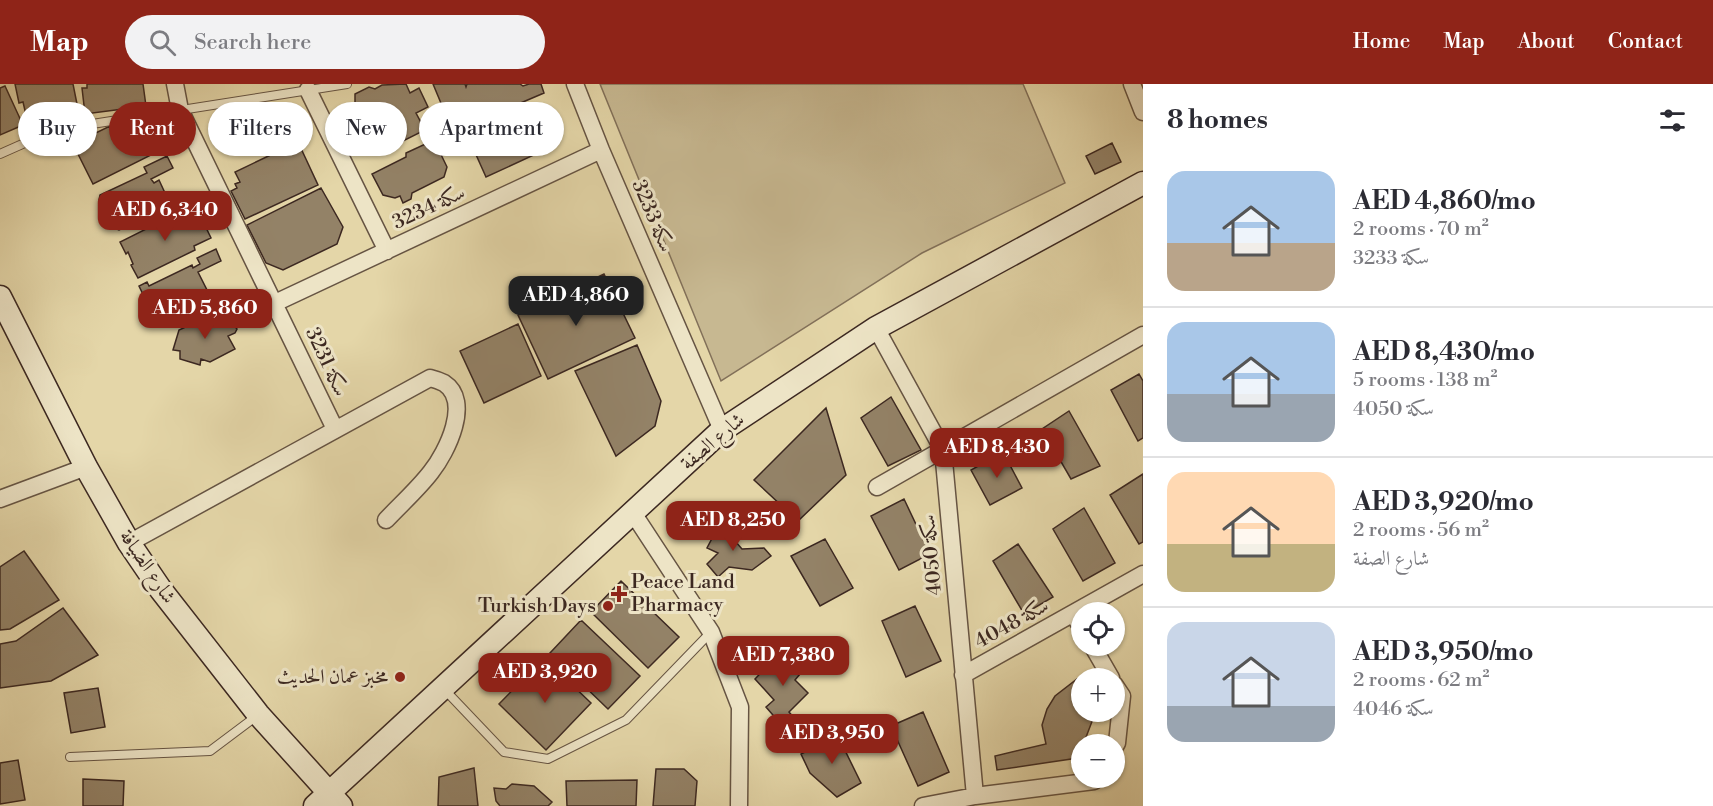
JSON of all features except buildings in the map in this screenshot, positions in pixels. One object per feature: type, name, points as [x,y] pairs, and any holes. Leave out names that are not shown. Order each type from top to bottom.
[{"type":"street","name":"سكة 3231","points":[[175,84],[178,102]]},
{"type":"street","name":"سكة 3233","points":[[575,84],[601,150],[722,430]]},
{"type":"street","points":[[1132,84],[1143,112]]},
{"type":"street","points":[[308,90],[387,251]]},
{"type":"street","name":"سكة 3231","points":[[196,143],[335,429]]},
{"type":"street","name":"سكة 3234","points":[[275,303],[601,150]]},
{"type":"street","name":"شارع الصفة","points":[[328,802],[444,688],[722,430],[876,328],[1143,183]]},
{"type":"street","name":"شارع الضيافة","points":[[0,297],[86,467],[129,543],[161,590],[328,802]]},
{"type":"street","name":"سكة 4050","points":[[876,328],[944,450],[975,796]]},
{"type":"street","points":[[878,487],[1143,335]]},
{"type":"street","name":"سكة 3231","points":[[129,543],[430,378],[445,383],[455,398],[457,415],[448,444],[432,471],[386,520]]},
{"type":"street","points":[[0,499],[86,467]]},
{"type":"street","points":[[633,513],[711,632],[741,706],[739,806]]},
{"type":"street","name":"سكة 4048","points":[[1104,602],[1143,574]]},
{"type":"street","name":"سكة 4048","points":[[963,675],[1071,624]]},
{"type":"street","points":[[923,806],[975,796],[1071,784]]},
{"type":"lane","points":[[196,108],[347,84]]},
{"type":"lane","points":[[0,154],[54,130],[109,121]]},
{"type":"lane","points":[[444,688],[504,753],[548,759],[626,720],[711,632]]},
{"type":"lane","points":[[70,757],[210,751],[258,714]]},
{"type":"shaded area","points":[[600,84],[1023,84],[1065,183],[922,253],[721,381]]},
{"type":"place","name":"Peace Land Pharmacy","points":[[619,594]]},
{"type":"place","name":"Turkish Days","points":[[608,606]]},
{"type":"place","name":"مخبز عمان الحديث","points":[[400,677]]}]
